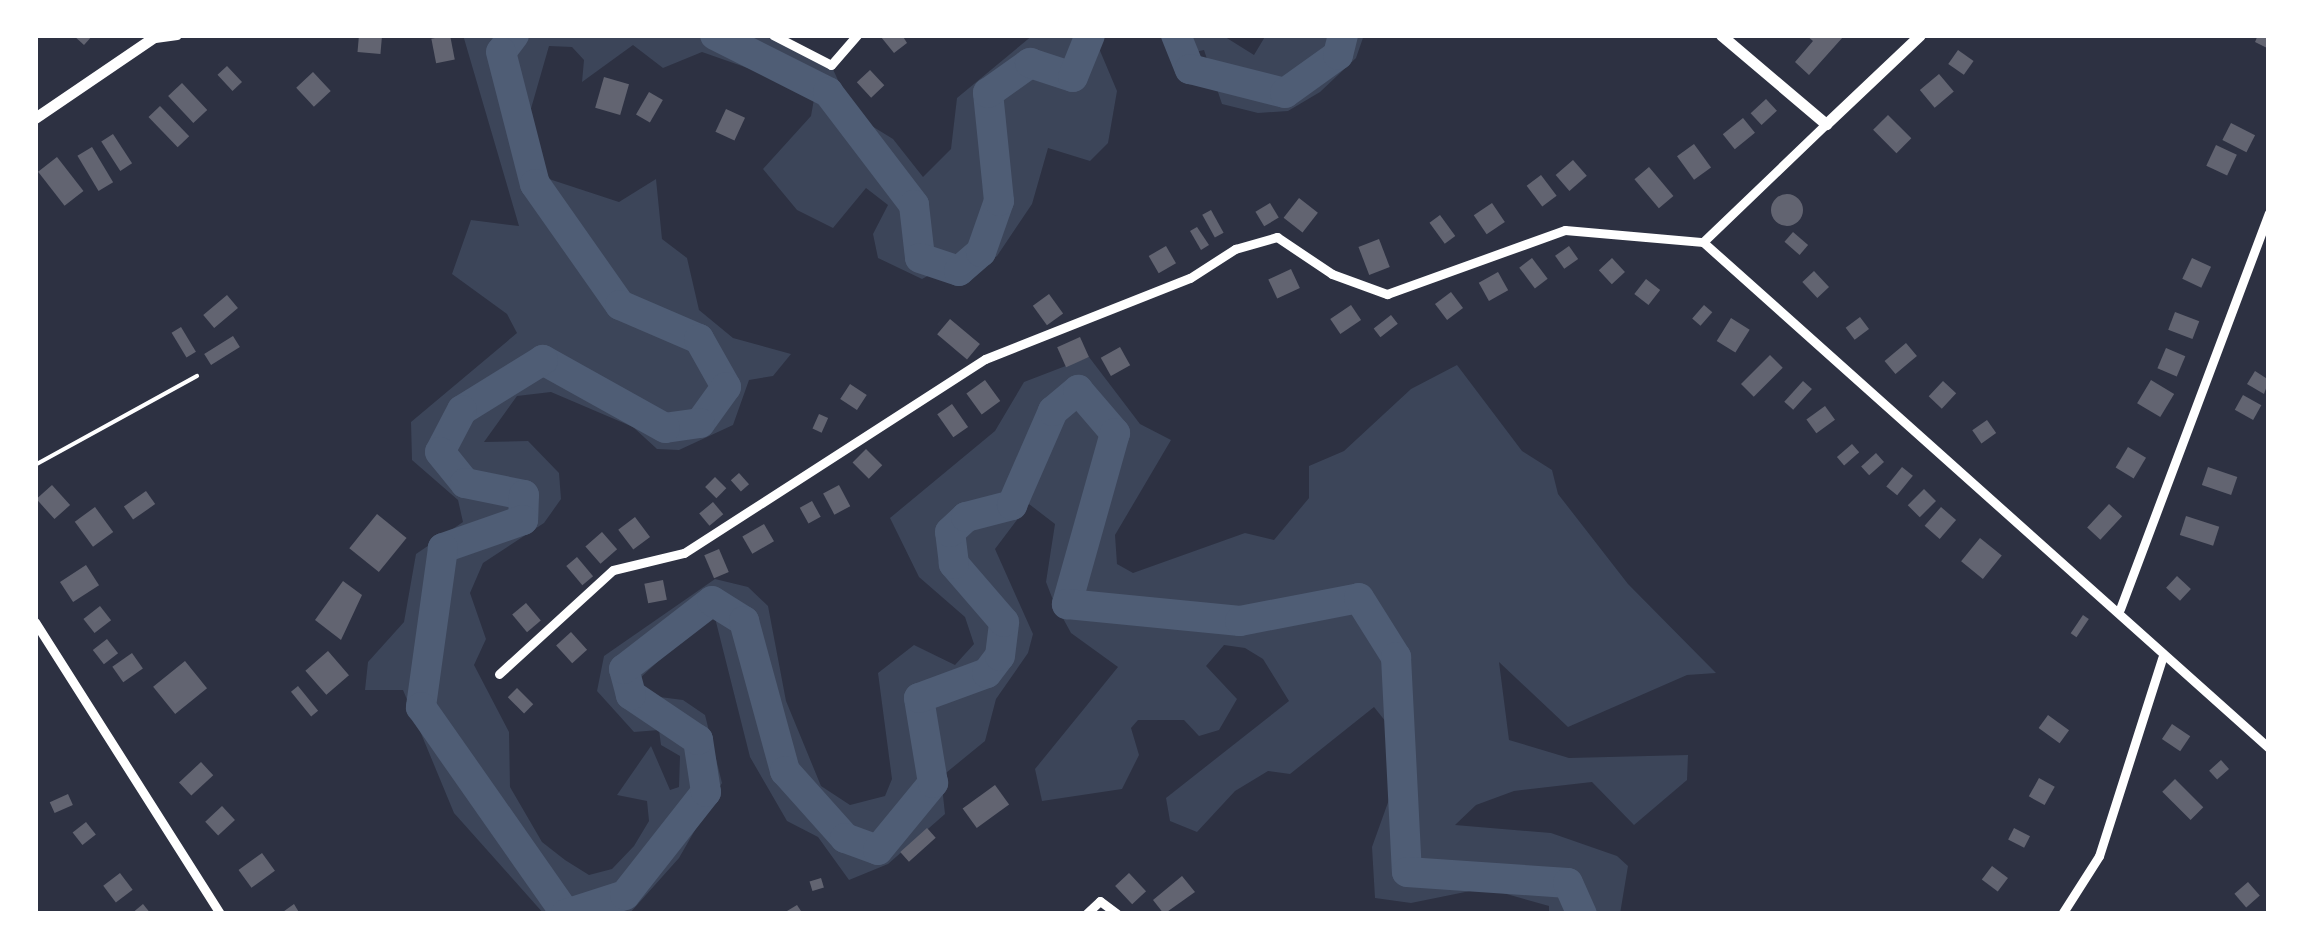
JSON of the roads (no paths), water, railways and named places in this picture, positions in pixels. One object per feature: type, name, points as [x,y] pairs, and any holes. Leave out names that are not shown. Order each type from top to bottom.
[{"type":"street","points":[[35,118],[155,36],[177,35]]},
{"type":"street","points":[[773,35],[831,65],[857,35]]},
{"type":"street","points":[[1720,35],[1826,124]]},
{"type":"street","points":[[1703,242],[1920,35]]},
{"type":"street","points":[[2120,609],[2269,213]]},
{"type":"street","points":[[498,674],[613,570],[684,553],[985,359],[1190,278],[1234,249],[1277,237],[1332,274],[1386,294],[1565,230],[1703,242],[2120,609],[2162,658],[2269,748]]},
{"type":"street","points":[[35,622],[220,914]]},
{"type":"street","points":[[2062,914],[2099,856],[2162,658]]},
{"type":"street","points":[[1086,914],[1100,901],[1117,914]]},
{"type":"lane","points":[[35,466],[197,376]]},
{"type":"waterway","points":[[514,35],[501,52],[535,184],[620,305],[699,339],[726,387],[700,423],[665,428],[543,360],[462,410],[440,452],[465,483],[524,495],[523,520],[443,548],[421,707],[566,914],[625,895],[706,792],[698,740],[631,695],[624,669],[712,601],[744,621],[785,771],[845,838],[878,850],[933,783],[919,698],[987,673],[1000,656],[1004,622],[954,564],[950,532],[966,517],[1012,505],[1053,411],[1078,390],[1115,433],[1067,604],[1240,621],[1359,598],[1396,657],[1407,872],[1568,883],[1582,914]]},
{"type":"waterway","points":[[715,35],[828,92],[914,205],[920,258],[959,271],[981,252],[999,201],[988,93],[1030,63],[1073,77],[1090,35]]},
{"type":"waterway","points":[[1176,35],[1190,69],[1285,93],[1338,55],[1343,35]]}]
